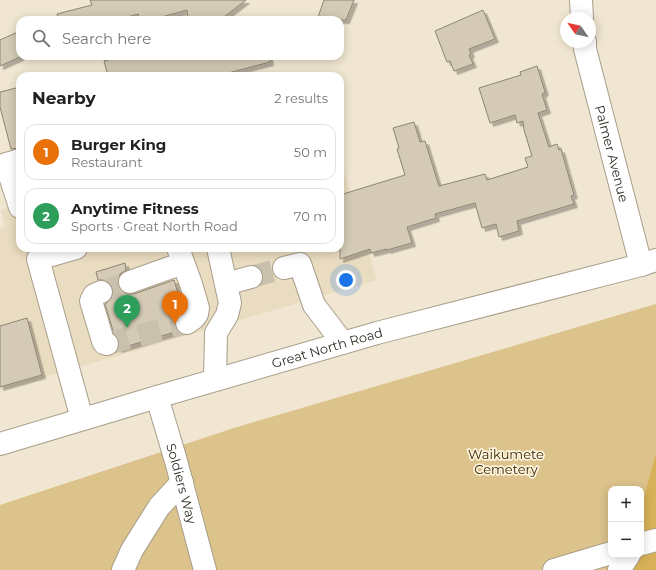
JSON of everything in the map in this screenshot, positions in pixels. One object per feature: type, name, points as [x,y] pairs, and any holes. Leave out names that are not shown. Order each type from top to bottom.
[{"type":"main road","points":[[581,0],[582,12]]},
{"type":"main road","name":"Palmer Avenue","points":[[585,48],[648,262]]},
{"type":"main road","points":[[9,163],[16,191]]},
{"type":"main road","points":[[215,380],[216,333],[227,315],[230,303],[219,252]]},
{"type":"main road","points":[[36,253],[82,419]]},
{"type":"main road","points":[[130,282],[169,268],[181,256],[198,308],[197,314],[187,323]]},
{"type":"main road","name":"Great North Road","points":[[0,444],[385,331],[648,262]]},
{"type":"main road","points":[[284,268],[300,264],[314,305],[343,343]]},
{"type":"main road","points":[[226,284],[251,277]]},
{"type":"main road","points":[[102,292],[94,295],[91,301],[103,341],[107,344]]},
{"type":"main road","name":"Soldiers Way","points":[[157,397],[182,482],[205,570]]},
{"type":"main road","points":[[123,570],[132,550],[158,507],[182,482]]},
{"type":"main road","points":[[644,543],[656,540]]},
{"type":"main road","points":[[554,570],[608,554]]},
{"type":"main road","points":[[619,570],[628,558]]},
{"type":"shaded area","points":[[344,172],[377,280],[0,390],[0,229],[5,227],[1,210],[16,204],[16,252],[344,252]]},
{"type":"shaded area","points":[[656,453],[656,570],[622,570],[626,558],[644,558],[644,497]]},
{"type":"green space","name":"Waikumete Cemetery","points":[[656,304],[656,570],[0,570],[0,505],[234,428]]},
{"type":"building","points":[[90,0],[246,0],[225,16],[188,16],[187,10],[165,16],[139,16],[138,14],[131,16],[57,16],[57,14],[92,5]]},
{"type":"building","points":[[324,0],[354,0],[346,20],[344,20],[344,16],[318,16]]},
{"type":"building","points":[[483,10],[495,39],[469,49],[471,54],[469,55],[473,64],[454,71],[450,61],[447,62],[435,31]]},
{"type":"building","points":[[16,33],[16,59],[0,66],[0,40]]},
{"type":"building","points":[[270,60],[270,62],[232,72],[107,72],[104,61]]},
{"type":"building","points":[[537,66],[545,92],[542,94],[547,110],[538,113],[549,147],[557,144],[559,150],[561,149],[574,195],[571,196],[574,204],[517,221],[519,231],[499,237],[496,224],[482,228],[475,203],[435,214],[436,218],[407,227],[412,243],[371,253],[370,249],[340,259],[340,252],[344,252],[344,194],[405,175],[397,149],[399,148],[393,128],[414,122],[420,142],[425,141],[439,186],[485,174],[487,180],[528,167],[525,158],[532,156],[524,130],[523,121],[517,123],[515,115],[490,123],[479,88],[521,75],[520,72]]},
{"type":"building","points":[[16,88],[16,148],[11,149],[0,107],[0,92]]},
{"type":"building","points":[[125,263],[126,270],[120,274],[118,280],[118,286],[122,291],[127,294],[134,294],[174,280],[183,310],[176,318],[175,325],[178,331],[118,349],[119,341],[117,336],[114,334],[105,304],[111,299],[113,287],[108,282],[98,280],[96,272]]},
{"type":"building","points":[[27,318],[42,375],[0,387],[0,326]]},
{"type":"tunnel","points":[[251,277],[284,268]]},
{"type":"tunnel","points":[[101,292],[130,282]]},
{"type":"tunnel","points":[[107,344],[187,323]]},
{"type":"place","name":"Burger King","points":[[175,324]]},
{"type":"place","name":"Anytime Fitness","points":[[127,328]]}]
